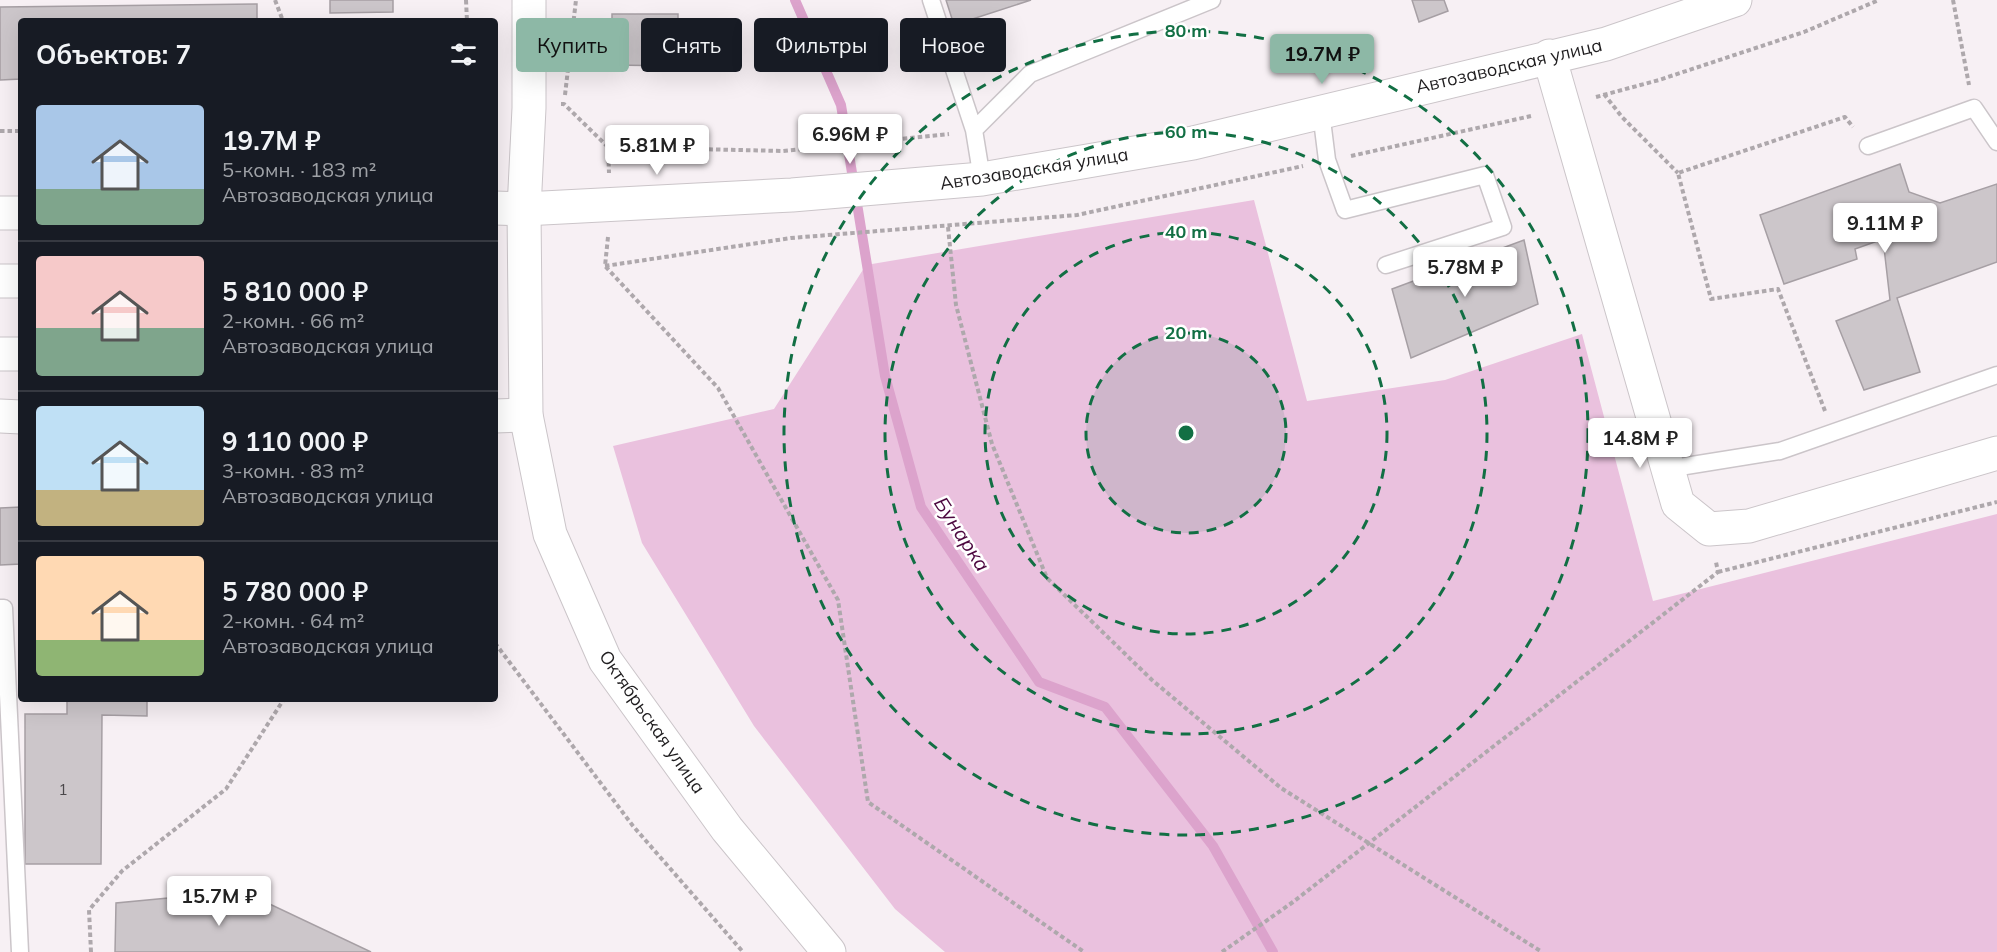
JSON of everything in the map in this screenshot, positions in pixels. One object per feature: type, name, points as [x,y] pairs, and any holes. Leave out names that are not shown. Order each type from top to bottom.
[{"type":"street","name":"Октябрьская улица","points":[[529,0],[529,108],[509,208],[511,415],[550,534],[605,660],[727,829],[829,952]]},
{"type":"street","name":"Автозаводская улица","points":[[509,208],[792,195],[982,179],[1193,143],[1606,44],[1690,7],[1735,0]]},
{"type":"street","points":[[1549,56],[1678,504],[1709,529],[1749,526],[1997,453]]},
{"type":"street","points":[[0,213],[18,213]]},
{"type":"street","points":[[0,281],[18,281]]},
{"type":"street","points":[[0,354],[18,354]]},
{"type":"street","points":[[0,416],[18,417]]},
{"type":"lane","points":[[932,0],[974,130],[982,179]]},
{"type":"lane","points":[[974,130],[1030,74],[1212,0]]},
{"type":"lane","points":[[1868,146],[1974,108],[1997,142]]},
{"type":"lane","points":[[1322,112],[1327,160],[1345,210],[1485,175],[1503,227],[1386,265]]},
{"type":"lane","points":[[1667,469],[1780,451],[1997,375]]},
{"type":"lane","points":[[0,608],[4,608],[20,952]]},
{"type":"path","points":[[276,0],[282,18]]},
{"type":"path","points":[[466,0],[467,18]]},
{"type":"path","points":[[564,104],[576,0]]},
{"type":"path","points":[[1084,952],[868,802],[838,600],[718,388],[605,266],[791,238],[1077,216],[1327,160],[1471,131],[1563,108],[1604,94],[1659,80],[1804,32],[1879,0]]},
{"type":"path","points":[[1953,0],[1974,108]]},
{"type":"path","points":[[1604,94],[1622,117],[1678,173],[1711,299],[1778,289],[1833,431]]},
{"type":"path","points":[[529,108],[564,104]]},
{"type":"path","points":[[564,104],[608,147],[783,151],[902,140],[974,130]]},
{"type":"path","points":[[1678,173],[1845,117],[1868,146]]},
{"type":"path","points":[[0,131],[18,131]]},
{"type":"path","points":[[948,227],[956,305],[992,444],[1047,578],[1152,680],[1281,788],[1542,952]]},
{"type":"path","points":[[1222,952],[1293,902],[1718,572],[1997,502]]},
{"type":"path","points":[[1709,529],[1718,572]]},
{"type":"path","points":[[498,647],[633,826],[743,952]]},
{"type":"path","points":[[91,952],[89,910],[122,871],[226,789],[282,702]]},
{"type":"shaded area","points":[[1254,200],[1307,401],[1445,380],[1582,334],[1653,601],[1997,514],[1997,952],[945,952],[895,909],[754,726],[642,543],[613,446],[774,409],[866,265]]},
{"type":"building","points":[[330,0],[393,0],[393,12],[330,13]]},
{"type":"building","points":[[946,0],[1031,0],[976,18],[952,18]]},
{"type":"building","points":[[1412,0],[1444,0],[1448,11],[1419,22]]},
{"type":"building","points":[[257,4],[257,18],[18,18],[18,79],[0,80],[0,7]]},
{"type":"building","points":[[612,14],[678,14],[678,18],[641,18],[641,65],[629,65],[629,18],[612,18]]},
{"type":"building","points":[[1900,164],[1909,192],[1940,203],[1997,184],[1997,262],[1897,298],[1920,372],[1864,390],[1836,321],[1890,300],[1883,239],[1855,249],[1857,259],[1784,284],[1760,215]]},
{"type":"building","points":[[1524,240],[1538,304],[1411,358],[1392,289]]},
{"type":"building","points":[[18,507],[18,564],[0,565],[0,508]]},
{"type":"building","points":[[67,702],[147,702],[147,716],[102,715],[101,864],[25,864],[25,714],[67,714]]},
{"type":"building","points":[[242,891],[371,952],[115,952],[116,903]]},
{"type":"waterway","name":"Бунарка","points":[[795,0],[841,105],[885,376],[921,507],[1039,682],[1105,707],[1213,846],[1273,952]]}]
